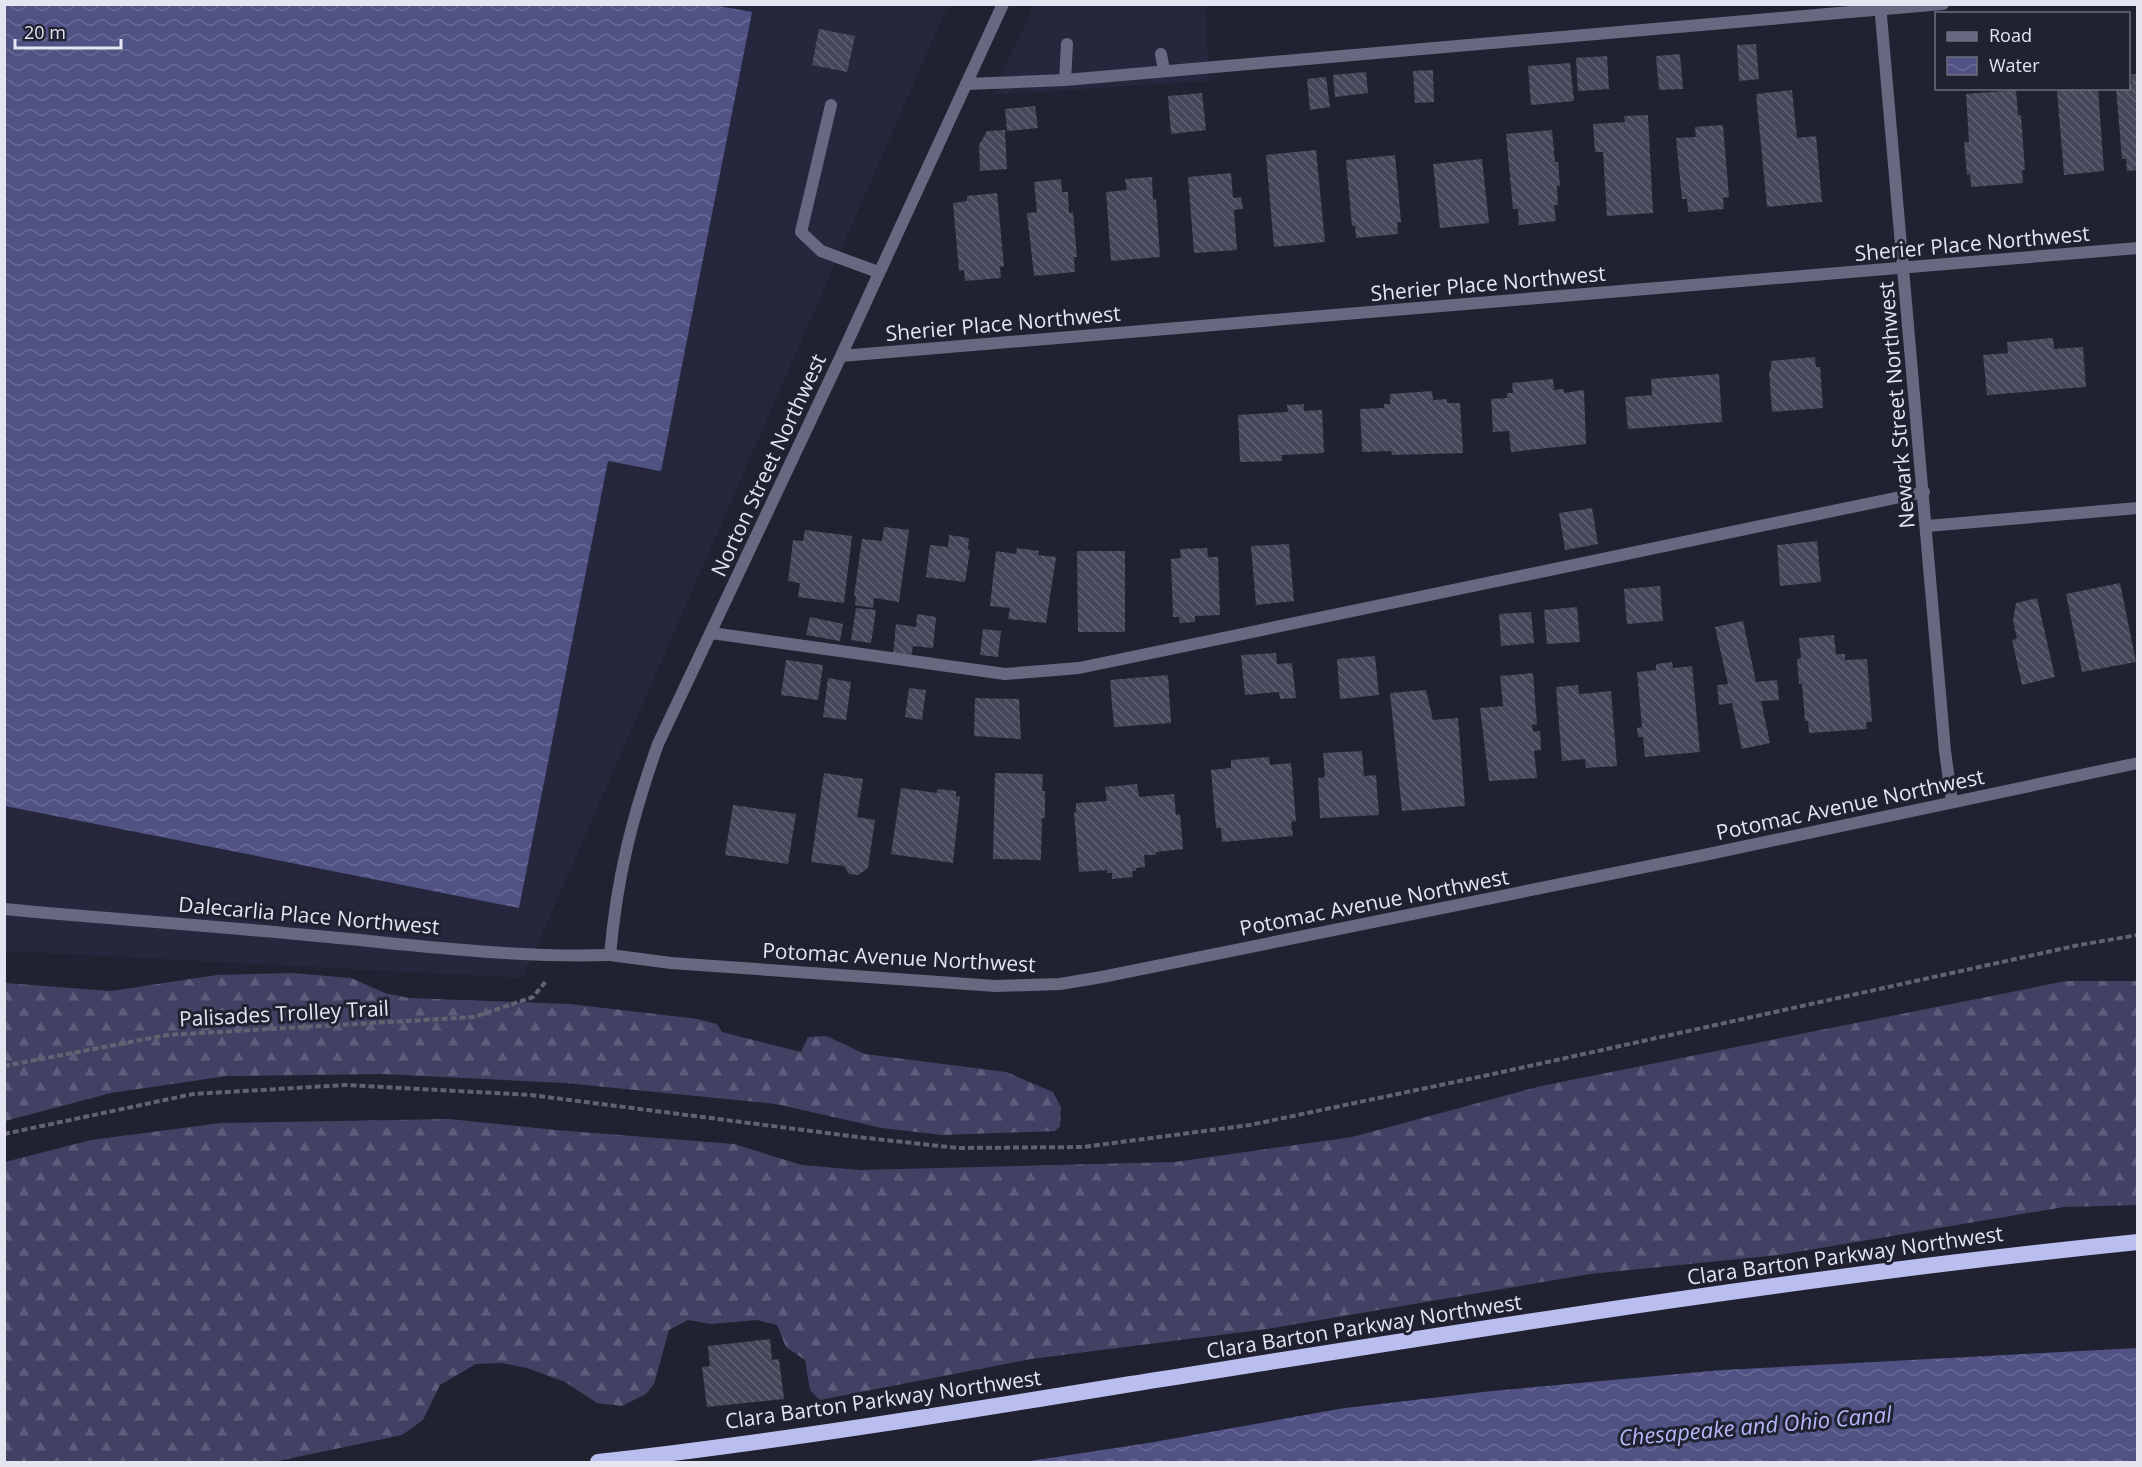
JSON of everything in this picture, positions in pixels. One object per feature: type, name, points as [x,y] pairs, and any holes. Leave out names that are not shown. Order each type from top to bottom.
[{"type":"highway","name":"Clara Barton Parkway Northwest","points":[[598,1462],[850,1429],[1662,1302],[1912,1267],[2138,1242]]},
{"type":"street","name":"Norton Street Northwest","points":[[610,955],[620,875],[642,790],[658,744],[841,356],[1003,4]]},
{"type":"street","points":[[966,84],[1065,80],[1943,4]]},
{"type":"street","name":"Newark Street Northwest","points":[[1880,8],[1945,751],[1952,802]]},
{"type":"street","points":[[1065,80],[1067,44]]},
{"type":"street","points":[[1161,54],[1164,70]]},
{"type":"street","points":[[831,105],[801,232],[821,251],[878,272]]},
{"type":"street","name":"Sherier Place Northwest","points":[[841,356],[2138,248]]},
{"type":"street","points":[[711,633],[1005,674],[1079,668],[1924,492]]},
{"type":"street","points":[[1927,526],[2138,508]]},
{"type":"street","name":"Potomac Avenue Northwest","points":[[610,955],[671,963],[996,986],[1060,984],[1681,860],[2138,763]]},
{"type":"street","name":"Dalecarlia Place Northwest","points":[[4,909],[494,952],[560,956],[610,955]]},
{"type":"path","points":[[4,1134],[193,1094],[346,1085],[531,1095],[958,1148],[1083,1147],[1250,1125],[2079,945],[2138,935]]},
{"type":"path","name":"Palisades Trolley Trail","points":[[4,1066],[167,1035],[474,1017],[533,997],[553,972]]},
{"type":"shaded area","points":[[4,5],[948,5],[523,978],[5,951]]},
{"type":"shaded area","points":[[1034,5],[1205,5],[1209,81],[992,95]]},
{"type":"green space","points":[[292,973],[351,978],[385,993],[409,998],[570,1004],[698,1019],[717,1024],[722,1032],[801,1052],[808,1037],[826,1036],[865,1054],[1006,1072],[1053,1092],[1061,1107],[1060,1126],[1055,1131],[942,1135],[882,1128],[776,1104],[565,1083],[383,1074],[227,1076],[111,1093],[5,1121],[5,983],[111,991],[217,975]]},
{"type":"green space","points":[[2066,981],[2137,981],[2137,1205],[2064,1207],[1779,1255],[1590,1274],[1267,1329],[1031,1359],[820,1400],[810,1390],[805,1360],[786,1347],[777,1325],[757,1320],[711,1324],[688,1320],[669,1330],[654,1384],[646,1394],[622,1406],[597,1403],[565,1382],[527,1368],[501,1363],[476,1364],[440,1385],[423,1420],[402,1435],[278,1461],[5,1462],[5,1162],[91,1140],[221,1123],[449,1119],[734,1144],[802,1165],[860,1170],[1175,1162],[1352,1137],[1541,1086]]},
{"type":"water","points":[[5,5],[713,5],[752,12],[661,471],[608,461],[519,908],[5,806]]},
{"type":"water","name":"Chesapeake and Ohio Canal","points":[[2137,1348],[2137,1462],[1024,1462],[1148,1443],[1345,1408],[1492,1391],[1722,1370]]},
{"type":"building","points":[[819,29],[855,36],[847,72],[812,65]]},
{"type":"building","points":[[1756,44],[1759,79],[1739,81],[1737,45]]},
{"type":"building","points":[[1680,54],[1683,89],[1659,90],[1656,56]]},
{"type":"building","points":[[1607,56],[1609,89],[1578,91],[1576,58]]},
{"type":"building","points":[[1570,63],[1574,101],[1531,105],[1528,66]]},
{"type":"building","points":[[1433,70],[1434,102],[1415,103],[1413,71]]},
{"type":"building","points":[[1366,72],[1368,93],[1335,97],[1333,75]]},
{"type":"building","points":[[2131,74],[2138,74],[2138,170],[2127,171],[2126,159],[2122,159],[2116,90],[2130,90],[2130,84],[2132,84]]},
{"type":"building","points":[[1326,77],[1330,107],[1310,110],[1307,79]]},
{"type":"building","points":[[1792,90],[1797,138],[1816,136],[1822,202],[1767,207],[1756,94]]},
{"type":"building","points":[[2016,90],[2018,115],[2021,115],[2025,170],[2022,170],[2023,183],[1971,187],[1970,174],[1967,175],[1964,142],[1969,142],[1966,94]]},
{"type":"building","points":[[2098,90],[2104,171],[2064,175],[2057,91]]},
{"type":"building","points":[[1202,93],[1206,130],[1171,134],[1168,96]]},
{"type":"building","points":[[1035,106],[1038,128],[1007,131],[1005,109]]},
{"type":"building","points":[[1648,115],[1653,213],[1607,216],[1603,152],[1595,152],[1593,124],[1625,122],[1624,116]]},
{"type":"building","points":[[1723,125],[1729,197],[1723,198],[1724,209],[1688,212],[1687,199],[1682,199],[1676,138],[1696,137],[1695,127]]},
{"type":"building","points":[[1005,130],[1007,169],[980,171],[979,145],[987,131]]},
{"type":"building","points":[[1552,130],[1560,186],[1557,186],[1558,205],[1554,205],[1556,221],[1519,225],[1518,209],[1513,209],[1506,134]]},
{"type":"building","points":[[1316,150],[1325,242],[1274,247],[1266,155]]},
{"type":"building","points":[[1395,155],[1401,222],[1397,222],[1398,234],[1356,238],[1355,226],[1352,226],[1346,160]]},
{"type":"building","points":[[1482,159],[1489,223],[1440,228],[1433,164]]},
{"type":"building","points":[[1231,173],[1233,198],[1241,197],[1243,209],[1234,210],[1237,250],[1194,253],[1188,177]]},
{"type":"building","points":[[1152,177],[1160,257],[1111,261],[1106,192],[1127,190],[1125,179]]},
{"type":"building","points":[[1061,179],[1062,192],[1068,192],[1069,213],[1073,212],[1077,257],[1074,257],[1075,272],[1034,276],[1027,213],[1037,212],[1034,182]]},
{"type":"building","points":[[997,193],[1004,266],[1000,267],[1001,278],[965,281],[964,270],[959,271],[953,203],[967,201],[967,196]]},
{"type":"building","points":[[2053,338],[2054,349],[2083,347],[2086,387],[1987,395],[1983,355],[2008,353],[2007,342]]},
{"type":"building","points":[[1815,357],[1816,367],[1820,367],[1823,408],[1772,412],[1769,371],[1771,361]]},
{"type":"building","points":[[1719,374],[1722,422],[1628,429],[1625,397],[1652,395],[1651,379]]},
{"type":"building","points":[[1553,379],[1554,390],[1564,389],[1564,393],[1584,390],[1586,444],[1511,452],[1509,431],[1493,432],[1491,399],[1507,398],[1507,393],[1513,393],[1512,383]]},
{"type":"building","points":[[1432,391],[1433,400],[1447,399],[1447,403],[1460,403],[1463,453],[1392,455],[1391,451],[1362,452],[1360,409],[1384,408],[1384,404],[1390,404],[1390,394]]},
{"type":"building","points":[[1304,404],[1304,411],[1322,410],[1324,453],[1282,455],[1282,461],[1240,462],[1238,415],[1288,412],[1287,405]]},
{"type":"building","points":[[1592,508],[1598,544],[1565,550],[1559,513]]},
{"type":"building","points":[[884,527],[909,530],[899,602],[874,598],[873,608],[855,605],[856,596],[854,596],[862,539],[882,541]]},
{"type":"building","points":[[805,530],[852,536],[844,603],[798,597],[800,583],[788,581],[793,540],[803,541]]},
{"type":"building","points":[[949,535],[969,538],[968,550],[970,550],[965,582],[926,577],[930,545],[948,547]]},
{"type":"building","points":[[1817,541],[1821,582],[1780,586],[1777,545]]},
{"type":"building","points":[[1289,544],[1294,601],[1256,605],[1251,546]]},
{"type":"building","points":[[1017,548],[1039,551],[1038,555],[1056,557],[1046,623],[1008,619],[1010,608],[990,606],[996,551],[1016,554]]},
{"type":"building","points":[[1207,548],[1208,557],[1218,557],[1220,615],[1195,616],[1195,622],[1180,623],[1179,617],[1173,617],[1171,559],[1181,558],[1180,549]]},
{"type":"building","points":[[1077,551],[1125,551],[1125,632],[1078,632]]},
{"type":"building","points":[[2120,583],[2136,662],[2082,672],[2066,594]]},
{"type":"building","points":[[1660,586],[1663,621],[1627,624],[1624,589]]},
{"type":"building","points":[[2037,598],[2055,677],[2022,685],[2012,640],[2017,639],[2013,620],[2016,603]]},
{"type":"building","points":[[1577,607],[1580,642],[1547,644],[1544,610]]},
{"type":"building","points":[[856,608],[876,610],[871,643],[851,640]]},
{"type":"building","points":[[1531,612],[1534,643],[1501,646],[1499,614]]},
{"type":"building","points":[[917,614],[936,617],[933,648],[913,646],[911,658],[893,656],[896,624],[916,627]]},
{"type":"building","points":[[810,617],[843,624],[840,641],[806,635]]},
{"type":"building","points":[[1743,621],[1756,682],[1777,680],[1779,700],[1761,701],[1770,743],[1742,749],[1732,703],[1719,705],[1717,685],[1728,684],[1715,627]]},
{"type":"building","points":[[983,629],[1001,631],[998,657],[980,655]]},
{"type":"building","points":[[1834,635],[1836,654],[1845,654],[1845,660],[1867,659],[1872,722],[1866,722],[1867,729],[1809,733],[1808,721],[1805,721],[1802,684],[1799,684],[1797,659],[1801,658],[1799,638]]},
{"type":"building","points":[[1276,653],[1277,664],[1292,663],[1296,698],[1280,699],[1279,692],[1245,695],[1241,655]]},
{"type":"building","points":[[1375,656],[1379,695],[1340,699],[1337,659]]},
{"type":"building","points":[[786,660],[823,665],[818,700],[781,695]]},
{"type":"building","points":[[1672,662],[1673,668],[1692,666],[1700,752],[1645,757],[1643,737],[1638,737],[1637,728],[1642,727],[1637,672],[1656,670],[1656,664]]},
{"type":"building","points":[[1533,673],[1537,725],[1532,724],[1533,732],[1540,731],[1541,750],[1534,751],[1537,778],[1489,781],[1480,708],[1503,706],[1500,676]]},
{"type":"building","points":[[1168,675],[1171,723],[1114,727],[1110,680]]},
{"type":"building","points":[[828,678],[851,682],[846,720],[823,717]]},
{"type":"building","points":[[1578,685],[1579,694],[1611,691],[1617,766],[1586,768],[1585,759],[1562,761],[1556,687]]},
{"type":"building","points":[[909,688],[926,690],[922,720],[905,717]]},
{"type":"building","points":[[1426,690],[1433,720],[1458,718],[1465,806],[1402,811],[1390,693]]},
{"type":"building","points":[[975,698],[1019,699],[1021,739],[974,736]]},
{"type":"building","points":[[1362,751],[1364,776],[1376,775],[1379,815],[1320,818],[1318,778],[1325,777],[1323,753]]},
{"type":"building","points":[[1269,757],[1270,765],[1291,763],[1296,821],[1291,822],[1293,836],[1222,842],[1221,828],[1216,828],[1211,770],[1231,768],[1231,760]]},
{"type":"building","points":[[824,773],[863,779],[857,817],[875,820],[868,868],[858,875],[849,874],[844,866],[811,862]]},
{"type":"building","points":[[995,773],[1043,774],[1045,818],[1042,818],[1041,860],[993,859]]},
{"type":"building","points":[[1137,784],[1139,797],[1174,794],[1176,815],[1180,814],[1183,849],[1156,852],[1156,855],[1144,855],[1145,867],[1132,871],[1133,877],[1112,879],[1112,873],[1107,873],[1107,870],[1079,872],[1074,813],[1076,803],[1107,801],[1105,787]]},
{"type":"building","points":[[901,788],[937,793],[937,789],[956,791],[956,796],[960,797],[953,863],[891,854]]},
{"type":"building","points":[[733,805],[796,814],[788,864],[725,855]]},
{"type":"building","points":[[770,1339],[772,1360],[779,1359],[784,1399],[707,1407],[702,1367],[710,1366],[708,1346]]}]
